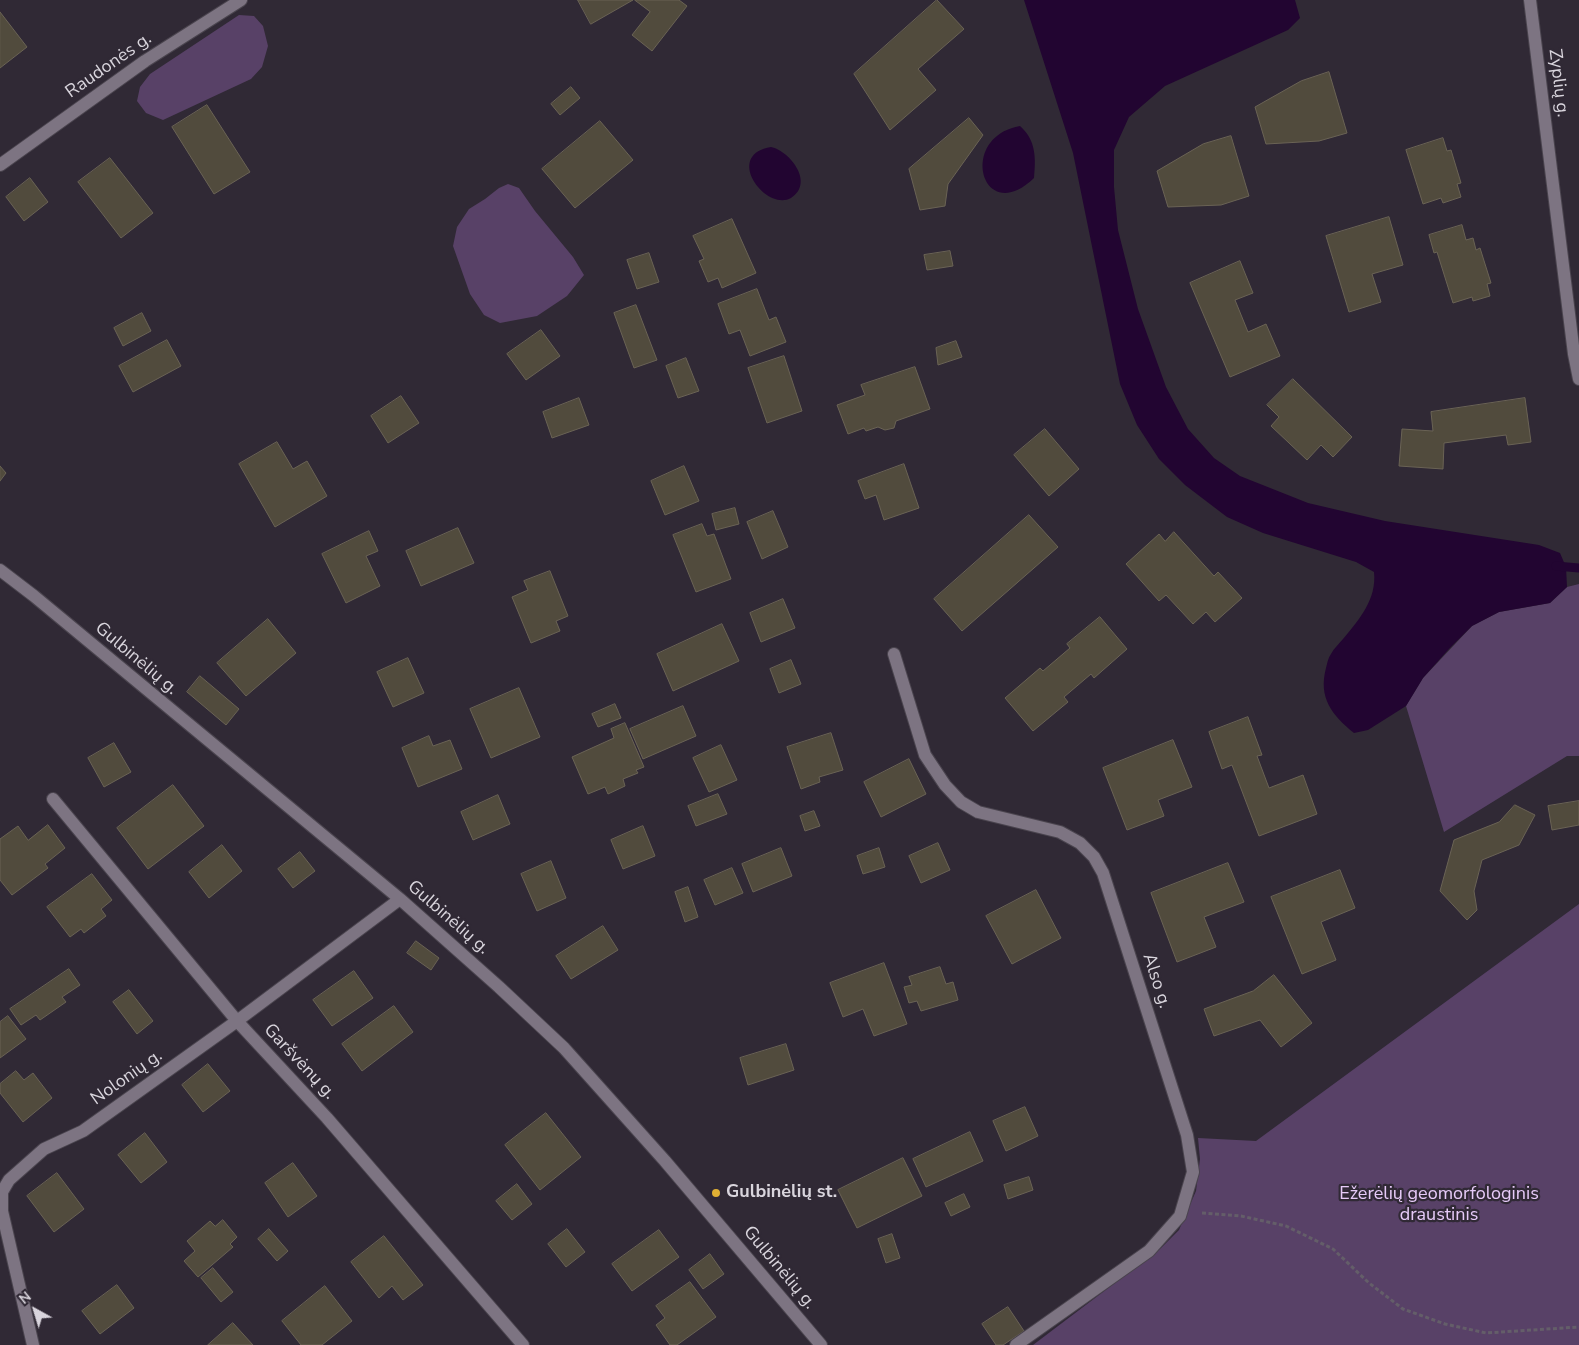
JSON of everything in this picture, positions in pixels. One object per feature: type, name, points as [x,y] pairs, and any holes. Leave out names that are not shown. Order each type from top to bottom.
[{"type":"street","name":"Raudonės g.","points":[[0,165],[145,61],[241,0]]},
{"type":"street","name":"Zyplių g.","points":[[1530,0],[1573,346],[1579,379]]},
{"type":"street","name":"Gulbinėlių g.","points":[[2,574],[400,899],[564,1048],[665,1161],[821,1345]]},
{"type":"street","name":"Also g.","points":[[894,654],[925,755],[945,785],[955,796],[978,812],[1060,832],[1080,843],[1094,857],[1103,873],[1188,1134],[1193,1172],[1180,1216],[1149,1251],[1016,1345]]},
{"type":"street","name":"Garšvėnų g.","points":[[52,799],[237,1021],[334,1126],[523,1345]]},
{"type":"street","name":"Nolonių g.","points":[[33,1345],[2,1211],[2,1192],[9,1180],[44,1149],[83,1131],[237,1021],[400,899]]},
{"type":"path","points":[[1180,1216],[1205,1212],[1241,1216],[1286,1226],[1333,1249],[1369,1283],[1403,1309],[1445,1324],[1486,1333],[1579,1326]]},
{"type":"green space","points":[[239,15],[254,16],[263,26],[268,46],[262,67],[251,79],[163,120],[146,113],[137,101],[140,87],[150,74]]},
{"type":"green space","points":[[508,184],[519,188],[535,211],[573,257],[584,275],[567,296],[537,316],[500,323],[484,315],[470,294],[453,246],[457,227],[469,209]]},
{"type":"green space","points":[[1579,584],[1579,756],[1567,756],[1444,832],[1406,706],[1423,678],[1472,626],[1499,612],[1550,603],[1567,587]]},
{"type":"green space","name":"Ežerėlių geomorfologinis draustinis","points":[[1579,904],[1579,1345],[1033,1345],[1161,1248],[1179,1230],[1196,1191],[1200,1159],[1198,1138],[1256,1141]]},
{"type":"shaded area","points":[[1024,0],[1295,0],[1300,18],[1288,30],[1165,86],[1129,117],[1114,150],[1114,187],[1118,230],[1138,309],[1166,387],[1188,429],[1214,458],[1240,476],[1308,503],[1385,521],[1539,545],[1560,553],[1566,567],[1567,587],[1550,603],[1499,612],[1472,626],[1423,678],[1406,706],[1368,730],[1354,733],[1339,719],[1333,712],[1326,697],[1324,679],[1330,656],[1361,617],[1370,600],[1373,591],[1374,572],[1356,562],[1263,533],[1227,517],[1185,485],[1159,459],[1137,425],[1120,384],[1073,153]]},
{"type":"shaded area","points":[[1020,126],[1029,137],[1034,150],[1034,178],[1016,191],[1001,193],[990,186],[984,175],[983,160],[988,146],[1000,133]]},
{"type":"shaded area","points":[[771,147],[786,155],[797,168],[801,184],[798,192],[791,198],[781,200],[771,197],[761,190],[754,181],[750,170],[750,160],[757,152]]},
{"type":"building","points":[[578,0],[633,0],[591,24]]},
{"type":"building","points":[[635,0],[679,0],[687,6],[652,51],[632,35],[650,12]]},
{"type":"building","points":[[937,0],[964,29],[918,69],[936,90],[890,130],[854,74]]},
{"type":"building","points":[[0,12],[27,47],[0,68]]},
{"type":"building","points":[[1329,72],[1347,133],[1319,141],[1266,144],[1255,107],[1301,81]]},
{"type":"building","points":[[571,87],[580,98],[560,115],[551,104]]},
{"type":"building","points":[[207,105],[250,172],[214,194],[172,127]]},
{"type":"building","points":[[969,118],[983,135],[948,184],[945,206],[920,210],[909,169]]},
{"type":"building","points":[[600,121],[633,160],[575,208],[542,169]]},
{"type":"building","points":[[1231,136],[1249,196],[1221,205],[1168,207],[1157,171],[1203,144]]},
{"type":"building","points":[[1443,138],[1447,151],[1451,150],[1461,183],[1457,184],[1461,197],[1443,203],[1441,198],[1423,204],[1406,150]]},
{"type":"building","points":[[110,158],[153,213],[121,238],[78,182]]},
{"type":"building","points":[[30,178],[48,202],[24,221],[6,197]]},
{"type":"building","points":[[1389,217],[1403,265],[1372,274],[1381,302],[1349,312],[1326,236]]},
{"type":"building","points":[[732,219],[756,273],[722,288],[718,278],[708,282],[699,261],[704,259],[693,236]]},
{"type":"building","points":[[1462,225],[1466,240],[1473,238],[1476,250],[1480,248],[1491,283],[1487,284],[1490,296],[1473,301],[1472,297],[1453,303],[1437,252],[1434,253],[1429,235]]},
{"type":"building","points":[[950,251],[953,266],[927,270],[924,255]]},
{"type":"building","points":[[649,253],[659,282],[637,289],[627,260]]},
{"type":"building","points":[[1240,261],[1253,293],[1235,300],[1248,332],[1266,324],[1280,356],[1230,377],[1190,283]]},
{"type":"building","points":[[757,289],[769,320],[776,317],[786,342],[750,356],[740,330],[729,334],[718,304]]},
{"type":"building","points":[[636,305],[657,360],[634,368],[614,313]]},
{"type":"building","points":[[142,313],[151,331],[123,346],[114,328]]},
{"type":"building","points":[[541,330],[560,356],[526,380],[507,354]]},
{"type":"building","points":[[167,340],[181,366],[133,392],[119,366]]},
{"type":"building","points":[[956,341],[962,357],[938,365],[936,348]]},
{"type":"building","points":[[784,356],[802,411],[767,423],[748,368]]},
{"type":"building","points":[[686,358],[699,391],[678,398],[666,366]]},
{"type":"building","points":[[915,367],[930,409],[896,421],[894,428],[885,430],[878,427],[866,431],[864,428],[848,434],[837,405],[865,395],[861,385]]},
{"type":"building","points":[[1293,379],[1352,437],[1333,457],[1321,445],[1307,460],[1271,426],[1279,417],[1267,405]]},
{"type":"building","points":[[401,396],[419,423],[388,443],[371,416]]},
{"type":"building","points":[[579,398],[589,425],[552,438],[543,412]]},
{"type":"building","points":[[1525,398],[1531,442],[1508,445],[1506,435],[1444,443],[1443,469],[1399,466],[1402,429],[1433,431],[1431,412]]},
{"type":"building","points":[[1045,429],[1079,469],[1049,496],[1014,455]]},
{"type":"building","points":[[277,442],[293,469],[307,461],[327,496],[275,527],[239,464]]},
{"type":"building","points":[[904,464],[919,508],[884,520],[876,495],[865,499],[858,481]]},
{"type":"building","points":[[0,466],[6,473],[0,481]]},
{"type":"building","points":[[684,466],[699,501],[665,515],[651,481]]},
{"type":"building","points":[[735,508],[739,524],[716,530],[712,514]]},
{"type":"building","points":[[773,511],[788,547],[762,559],[747,522]]},
{"type":"building","points":[[1029,515],[1058,547],[962,631],[934,599]]},
{"type":"building","points":[[702,524],[707,536],[714,534],[731,579],[696,592],[673,535]]},
{"type":"building","points":[[458,528],[474,563],[421,586],[406,551]]},
{"type":"building","points":[[369,531],[378,551],[366,556],[380,586],[346,603],[322,554]]},
{"type":"building","points":[[1174,532],[1214,576],[1218,572],[1242,598],[1215,622],[1206,612],[1193,624],[1166,595],[1159,601],[1126,564],[1159,534],[1165,541]]},
{"type":"building","points":[[550,571],[568,616],[556,621],[560,631],[531,643],[512,597],[528,590],[524,581]]},
{"type":"building","points":[[783,599],[795,628],[761,642],[750,613]]},
{"type":"building","points":[[1100,617],[1127,649],[1094,678],[1091,674],[1064,697],[1068,702],[1033,731],[1005,698],[1040,668],[1043,671],[1070,648],[1067,644]]},
{"type":"building","points":[[268,619],[296,653],[246,696],[217,663]]},
{"type":"building","points":[[722,624],[739,661],[673,691],[657,654]]},
{"type":"building","points":[[408,658],[424,693],[393,707],[377,672]]},
{"type":"building","points":[[791,660],[801,684],[779,693],[770,669]]},
{"type":"building","points":[[200,676],[239,709],[226,725],[187,692]]},
{"type":"building","points":[[519,688],[540,737],[491,758],[470,709]]},
{"type":"building","points":[[615,704],[621,718],[598,727],[592,714]]},
{"type":"building","points":[[683,706],[696,736],[643,759],[630,729]]},
{"type":"building","points":[[1248,717],[1262,755],[1257,756],[1269,788],[1303,775],[1317,814],[1259,836],[1232,765],[1222,769],[1209,732]]},
{"type":"building","points":[[625,723],[644,767],[636,770],[638,773],[623,779],[625,786],[608,794],[605,787],[588,794],[572,757],[614,738],[611,729]]},
{"type":"building","points":[[831,733],[843,770],[819,777],[820,782],[801,789],[787,747]]},
{"type":"building","points":[[429,736],[433,746],[450,740],[462,769],[418,787],[402,748]]},
{"type":"building","points":[[1173,740],[1192,787],[1158,800],[1164,816],[1127,830],[1103,768]]},
{"type":"building","points":[[114,743],[131,772],[104,787],[88,758]]},
{"type":"building","points":[[721,745],[737,780],[709,792],[693,758]]},
{"type":"building","points":[[909,759],[926,794],[881,817],[864,782]]},
{"type":"building","points":[[173,785],[204,826],[148,869],[117,828]]},
{"type":"building","points":[[718,794],[727,814],[696,826],[688,806]]},
{"type":"building","points":[[498,795],[510,824],[473,840],[461,812]]},
{"type":"building","points":[[1579,801],[1579,825],[1552,830],[1548,806]]},
{"type":"building","points":[[1515,805],[1535,815],[1519,845],[1482,860],[1474,891],[1477,910],[1467,920],[1440,891],[1454,840],[1499,822]]},
{"type":"building","points":[[814,811],[820,826],[805,831],[800,816]]},
{"type":"building","points":[[48,825],[65,848],[45,864],[48,868],[12,895],[0,880],[0,839],[18,826],[28,840]]},
{"type":"building","points":[[643,826],[655,856],[623,869],[611,840]]},
{"type":"building","points":[[938,843],[950,870],[921,883],[909,856]]},
{"type":"building","points":[[222,845],[242,871],[209,898],[189,872]]},
{"type":"building","points":[[781,848],[792,876],[753,892],[742,864]]},
{"type":"building","points":[[879,848],[885,867],[863,874],[857,856]]},
{"type":"building","points":[[300,852],[315,871],[293,888],[278,869]]},
{"type":"building","points":[[551,861],[566,898],[537,911],[521,874]]},
{"type":"building","points":[[1228,863],[1244,902],[1204,917],[1216,947],[1177,962],[1151,893]]},
{"type":"building","points":[[732,868],[743,893],[715,905],[704,880]]},
{"type":"building","points":[[1340,870],[1355,908],[1321,922],[1336,960],[1302,974],[1271,897]]},
{"type":"building","points":[[92,874],[112,900],[101,909],[106,916],[84,933],[81,929],[70,937],[47,907]]},
{"type":"building","points":[[688,887],[698,917],[685,922],[675,892]]},
{"type":"building","points":[[1036,890],[1061,938],[1012,964],[986,916]]},
{"type":"building","points":[[603,926],[618,950],[571,979],[556,956]]},
{"type":"building","points":[[416,941],[439,958],[431,970],[407,953]]},
{"type":"building","points":[[884,963],[907,1024],[874,1036],[863,1009],[843,1017],[830,983]]},
{"type":"building","points":[[940,967],[946,984],[953,982],[958,1000],[921,1011],[917,1001],[909,1003],[904,987],[912,985],[909,977]]},
{"type":"building","points":[[69,969],[80,985],[62,997],[66,1002],[40,1020],[36,1015],[21,1025],[10,1009]]},
{"type":"building","points":[[354,971],[373,998],[332,1026],[313,1000]]},
{"type":"building","points":[[1274,975],[1312,1023],[1281,1047],[1260,1020],[1214,1036],[1204,1009],[1253,991]]},
{"type":"building","points":[[129,990],[153,1021],[137,1034],[113,1002]]},
{"type":"building","points":[[394,1006],[413,1032],[362,1071],[342,1044]]},
{"type":"building","points":[[8,1016],[26,1039],[0,1058],[0,1022]]},
{"type":"building","points":[[786,1044],[794,1070],[748,1085],[740,1058]]},
{"type":"building","points":[[208,1064],[230,1091],[203,1112],[182,1085]]},
{"type":"building","points":[[16,1071],[24,1080],[33,1073],[52,1098],[23,1122],[0,1093],[0,1084]]},
{"type":"building","points":[[1025,1107],[1038,1136],[1006,1151],[993,1121]]},
{"type":"building","points":[[546,1113],[581,1157],[540,1190],[505,1145]]},
{"type":"building","points":[[970,1132],[983,1161],[926,1187],[913,1159]]},
{"type":"building","points":[[145,1133],[167,1162],[141,1183],[118,1155]]},
{"type":"building","points":[[903,1158],[922,1196],[857,1228],[838,1190]]},
{"type":"building","points":[[293,1163],[317,1196],[288,1217],[265,1183]]},
{"type":"building","points":[[57,1173],[84,1209],[54,1232],[27,1196]]},
{"type":"building","points":[[1029,1177],[1033,1190],[1008,1199],[1004,1185]]},
{"type":"building","points":[[517,1184],[532,1204],[512,1220],[496,1201]]},
{"type":"building","points":[[964,1194],[970,1207],[951,1216],[945,1203]]},
{"type":"building","points":[[223,1220],[237,1237],[230,1244],[233,1247],[198,1277],[184,1261],[195,1251],[187,1241],[210,1221],[215,1226]]},
{"type":"building","points":[[269,1229],[288,1251],[277,1261],[258,1239]]},
{"type":"building","points":[[567,1229],[585,1252],[566,1267],[548,1244]]},
{"type":"building","points":[[659,1230],[679,1257],[632,1291],[612,1264]]},
{"type":"building","points":[[892,1234],[900,1258],[886,1263],[878,1239]]},
{"type":"building","points":[[384,1236],[423,1285],[403,1300],[392,1286],[379,1298],[351,1262]]},
{"type":"building","points":[[710,1254],[724,1274],[703,1289],[689,1270]]},
{"type":"building","points":[[213,1268],[233,1292],[221,1302],[201,1278]]},
{"type":"building","points":[[690,1282],[716,1317],[677,1345],[670,1345],[656,1325],[665,1318],[656,1306]]},
{"type":"building","points":[[117,1285],[134,1308],[100,1334],[82,1311]]},
{"type":"building","points":[[325,1286],[352,1321],[322,1345],[301,1345],[282,1321]]},
{"type":"building","points":[[1008,1307],[1024,1331],[1003,1345],[996,1345],[982,1324]]},
{"type":"building","points":[[233,1323],[253,1345],[208,1345]]},
{"type":"waterway","points":[[1556,566],[1579,568]]},
{"type":"place","name":"Gulbinėlių st.","points":[[716,1193]]}]
